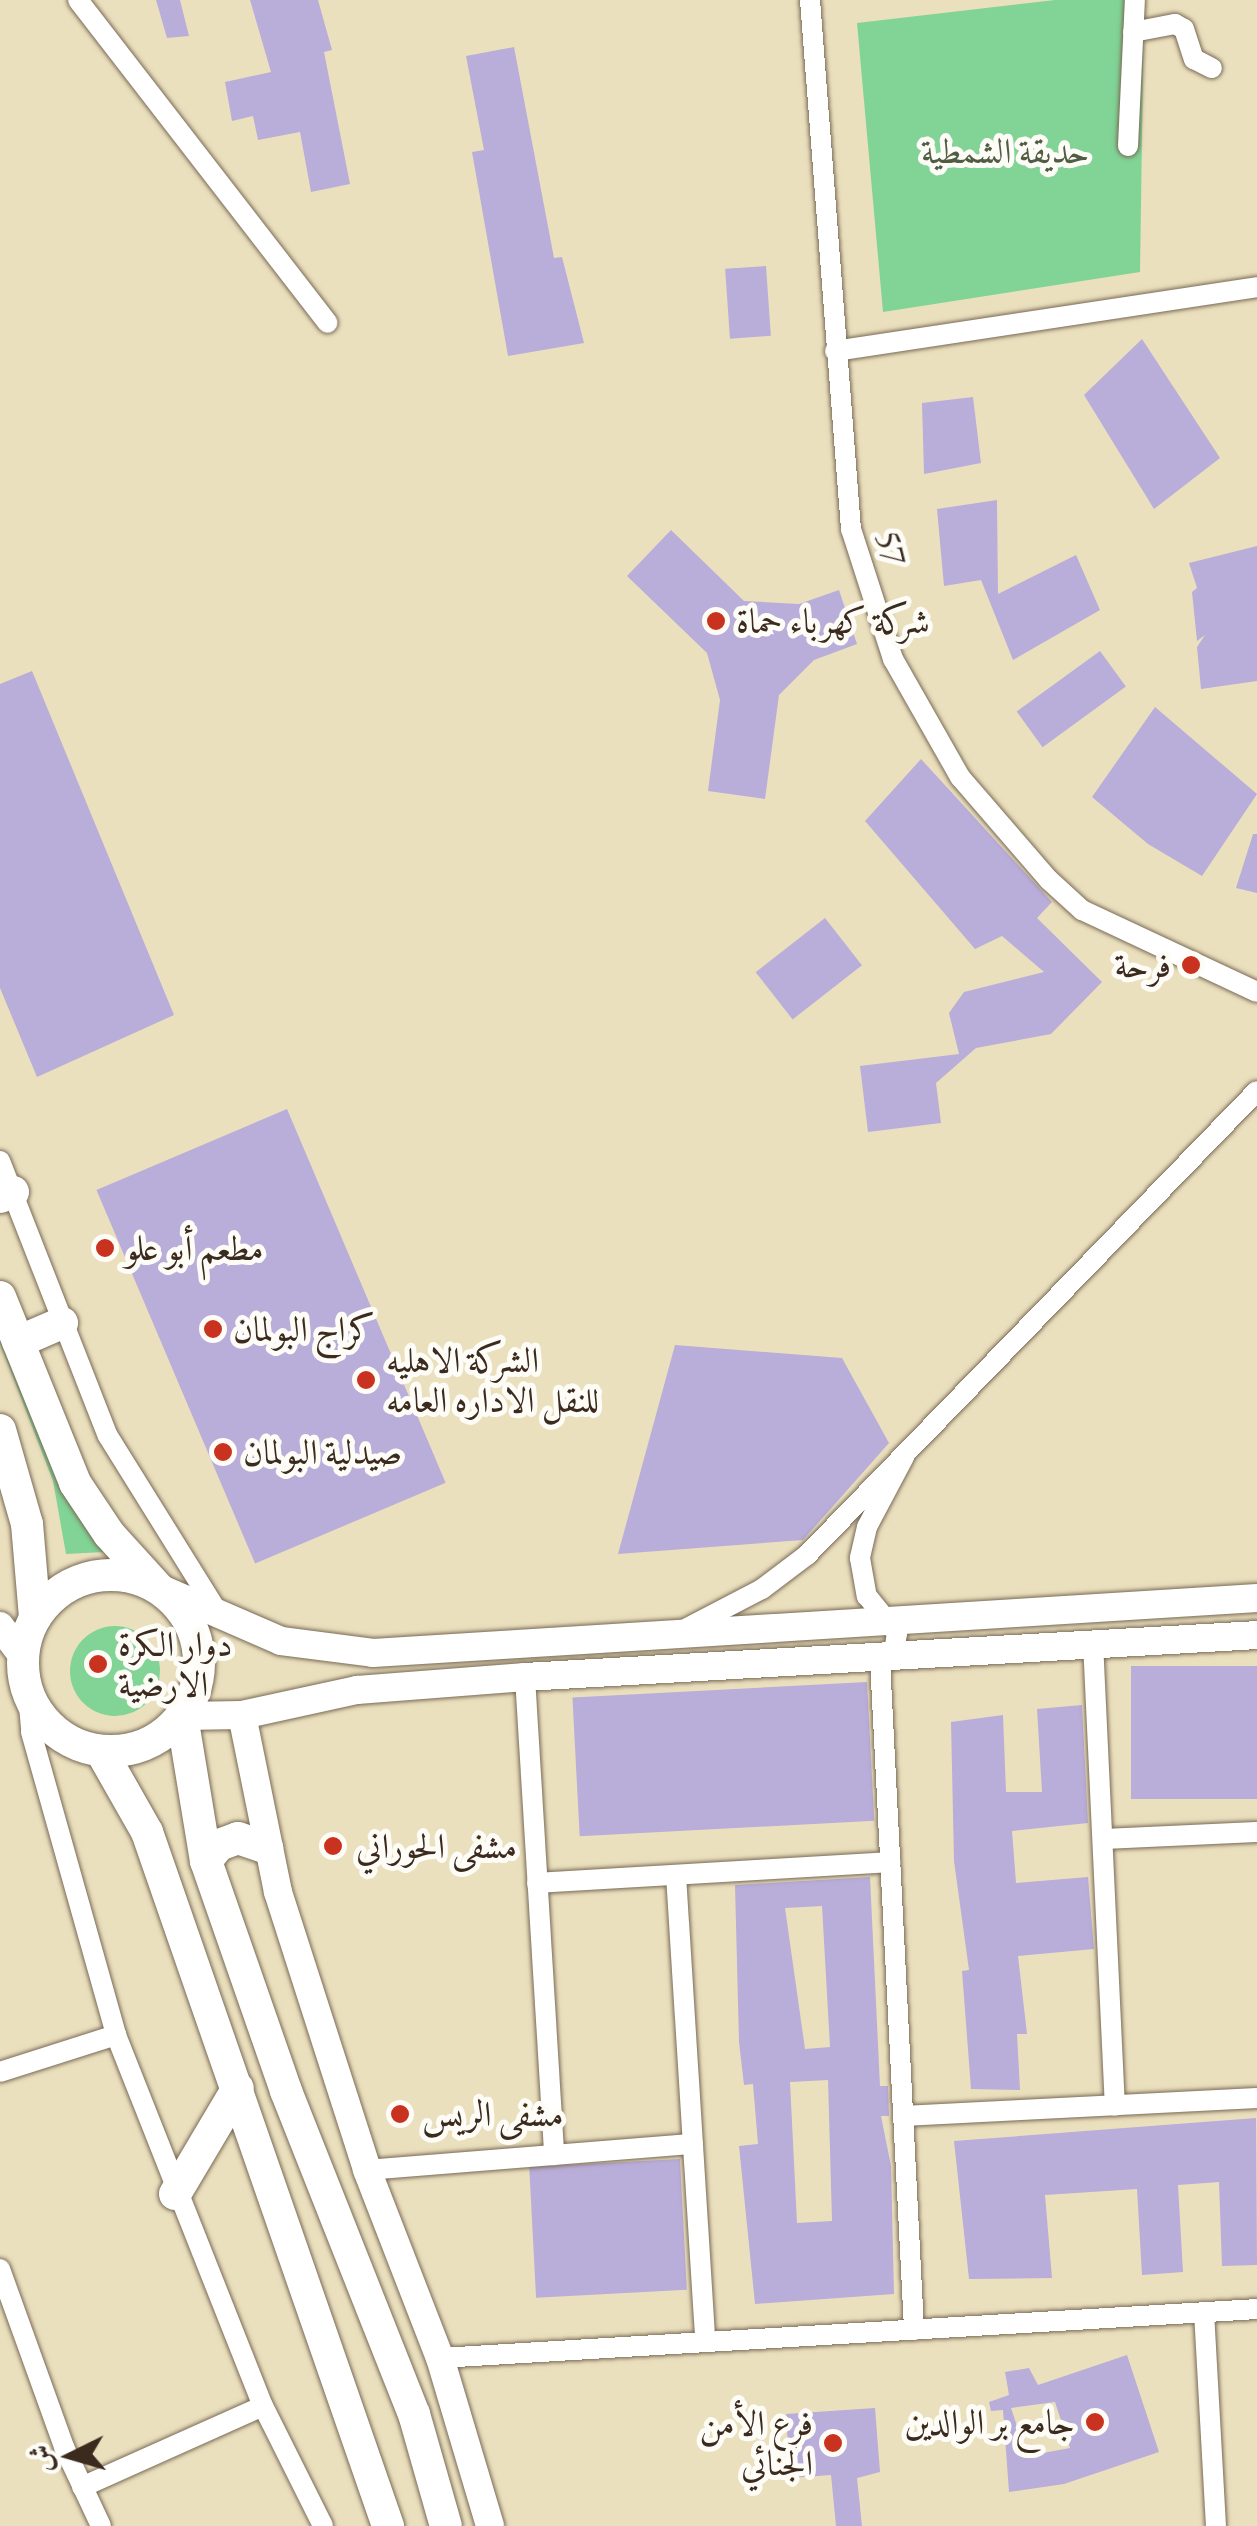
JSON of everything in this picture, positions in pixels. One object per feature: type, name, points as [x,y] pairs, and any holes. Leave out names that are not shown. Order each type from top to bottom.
[{"type":"main road","points":[[0,1297],[75,1483],[109,1534],[156,1587],[179,1606],[200,1660],[182,1716],[206,1861],[286,2091],[414,2414],[446,2526]]},
{"type":"main road","points":[[18,1342],[62,1322]]},
{"type":"main road","points":[[0,1430],[36,1618]]},
{"type":"main road","points":[[1257,1598],[885,1618],[374,1653],[312,1648],[223,1620],[156,1587],[117,1576],[76,1582],[36,1618],[23,1657],[28,1694],[56,1733],[101,1751],[146,1745],[182,1716],[242,1715],[358,1690],[525,1677],[880,1660],[1093,1642],[1257,1635]]},
{"type":"main road","points":[[0,1626],[23,1657]]},
{"type":"main road","points":[[242,1715],[267,1848],[367,2170],[440,2358],[490,2526]]},
{"type":"main road","points":[[101,1751],[148,1832],[388,2526]]},
{"type":"main road","points":[[206,1861],[219,1845],[238,1838],[267,1848]]},
{"type":"main road","points":[[175,2194],[238,2088]]},
{"type":"street","points":[[78,0],[328,322]]},
{"type":"street","name":"57","points":[[810,0],[851,529],[862,573],[893,659],[952,764],[1017,848],[1082,910],[1257,992]]},
{"type":"street","points":[[1128,146],[1135,0]]},
{"type":"street","points":[[1133,32],[1176,24],[1184,29],[1194,59],[1212,68]]},
{"type":"street","points":[[835,351],[1257,288]]},
{"type":"street","points":[[679,1632],[785,1573],[904,1457],[1257,1091]]},
{"type":"street","points":[[0,1161],[6,1195],[116,1450],[223,1620]]},
{"type":"street","points":[[904,1457],[867,1527],[860,1558],[868,1596],[898,1643],[880,1660],[914,2330]]},
{"type":"street","points":[[1093,1642],[1115,2105]]},
{"type":"street","points":[[525,1677],[554,2155]]},
{"type":"street","points":[[28,1694],[31,1732],[116,2035],[175,2194],[263,2406],[323,2526]]},
{"type":"street","points":[[1103,1839],[1257,1832]]},
{"type":"street","points":[[537,1883],[890,1862]]},
{"type":"street","points":[[676,1875],[705,2340]]},
{"type":"street","points":[[0,2072],[116,2035]]},
{"type":"street","points":[[903,2116],[1257,2098]]},
{"type":"street","points":[[367,2170],[692,2144]]},
{"type":"street","points":[[0,2268],[82,2487],[101,2526]]},
{"type":"street","points":[[440,2358],[1257,2309]]},
{"type":"street","points":[[1204,2312],[1216,2526]]},
{"type":"street","points":[[82,2487],[263,2406]]},
{"type":"green space","name":"حديقة الشمطية","points":[[1055,0],[1144,0],[1140,272],[883,312],[857,23]]},
{"type":"green space","points":[[0,1309],[104,1552],[66,1554],[53,1481],[0,1343]]},
{"type":"green space","points":[[115,1626],[147,1639],[160,1671],[147,1703],[115,1716],[83,1703],[70,1671],[83,1639]]},
{"type":"building","points":[[156,0],[180,0],[189,36],[167,38]]},
{"type":"building","points":[[250,0],[318,0],[332,50],[324,52],[350,184],[311,192],[300,132],[258,140],[253,116],[232,121],[225,82],[271,72]]},
{"type":"building","points":[[514,47],[554,258],[562,257],[584,343],[508,356],[472,152],[484,150],[466,56]]},
{"type":"building","points":[[766,266],[771,336],[730,339],[725,269]]},
{"type":"building","points":[[1142,339],[1220,458],[1154,509],[1084,395]]},
{"type":"building","points":[[973,397],[981,463],[924,474],[922,403]]},
{"type":"building","points":[[997,500],[998,594],[1076,555],[1100,610],[1013,660],[981,580],[944,586],[937,509]]},
{"type":"building","points":[[671,530],[744,601],[799,604],[839,590],[857,644],[814,660],[779,695],[765,799],[708,791],[720,700],[707,653],[627,576]]},
{"type":"building","points":[[1257,546],[1257,681],[1201,689],[1197,647],[1205,635],[1197,641],[1192,592],[1197,588],[1189,563]]},
{"type":"building","points":[[1100,651],[1126,687],[1043,747],[1017,712]]},
{"type":"building","points":[[32,671],[174,1015],[37,1077],[0,988],[0,684]]},
{"type":"building","points":[[1155,707],[1257,794],[1202,876],[1148,844],[1092,797]]},
{"type":"building","points":[[921,759],[1052,902],[1037,918],[1102,982],[1051,1034],[976,1048],[936,1083],[941,1123],[868,1132],[860,1066],[959,1054],[949,1013],[964,992],[1044,972],[1002,936],[975,949],[865,821]]},
{"type":"building","points":[[1253,834],[1257,834],[1257,893],[1236,888]]},
{"type":"building","points":[[825,918],[862,965],[793,1019],[756,972]]},
{"type":"building","points":[[287,1109],[446,1483],[255,1564],[96,1190]]},
{"type":"building","points":[[675,1345],[842,1358],[889,1443],[803,1540],[618,1554]]},
{"type":"building","points":[[1131,1666],[1257,1666],[1257,1799],[1131,1799]]},
{"type":"building","points":[[867,1682],[874,1821],[580,1836],[572,1697]]},
{"type":"building","points":[[1082,1705],[1088,1823],[1012,1831],[1016,1883],[1088,1877],[1094,1949],[1018,1956],[1027,2034],[1017,2034],[1020,2090],[971,2089],[962,1971],[969,1970],[954,1861],[951,1722],[1003,1715],[1006,1792],[1042,1792],[1037,1709]]},
{"type":"building","points":[[870,1877],[880,2086],[888,2086],[889,2116],[881,2116],[891,2166],[894,2294],[755,2304],[739,2146],[758,2144],[753,2084],[744,2085],[739,2042],[735,1885]],"holes":[[[822,1906],[830,2047],[805,2049],[785,1908]],[[828,2080],[832,2221],[797,2223],[790,2082]]]},
{"type":"building","points":[[1256,2118],[1257,2265],[1222,2266],[1219,2182],[1178,2185],[1183,2272],[1142,2275],[1137,2189],[1045,2195],[1052,2278],[969,2279],[954,2141]]},
{"type":"building","points":[[680,2159],[687,2290],[536,2298],[529,2167]]},
{"type":"building","points":[[1127,2355],[1159,2452],[1064,2484],[1009,2492],[1003,2410],[991,2411],[989,2402],[1009,2395],[1005,2372],[1029,2368],[1038,2385]],"holes":[[[1055,2402],[1070,2448],[1027,2456],[1011,2408]]]},
{"type":"building","name":"فرع الأمن الجنائي","points":[[875,2408],[880,2472],[857,2478],[862,2526],[836,2526],[831,2475],[790,2478],[786,2414]]},
{"type":"place","name":"شركة كهرباء حماة","points":[[716,621]]},
{"type":"place","name":"فرحة","points":[[1191,965]]},
{"type":"place","name":"مطعم أبو علو","points":[[105,1248]]},
{"type":"place","name":"كراج البولمان","points":[[213,1329]]},
{"type":"place","name":"الشركة الاهليه للنقل الاداره العامه","points":[[366,1380]]},
{"type":"place","name":"صيدلية البولمان","points":[[223,1452]]},
{"type":"place","name":"دوار الكرة الارضية","points":[[98,1664]]},
{"type":"place","name":"مشفى الحوراني","points":[[333,1846]]},
{"type":"place","name":"مشفى الريس","points":[[400,2114]]},
{"type":"place","name":"جامع بر الوالدين","points":[[1095,2422]]},
{"type":"place","name":"فرع الأمن الجنائي","points":[[833,2443]]}]
